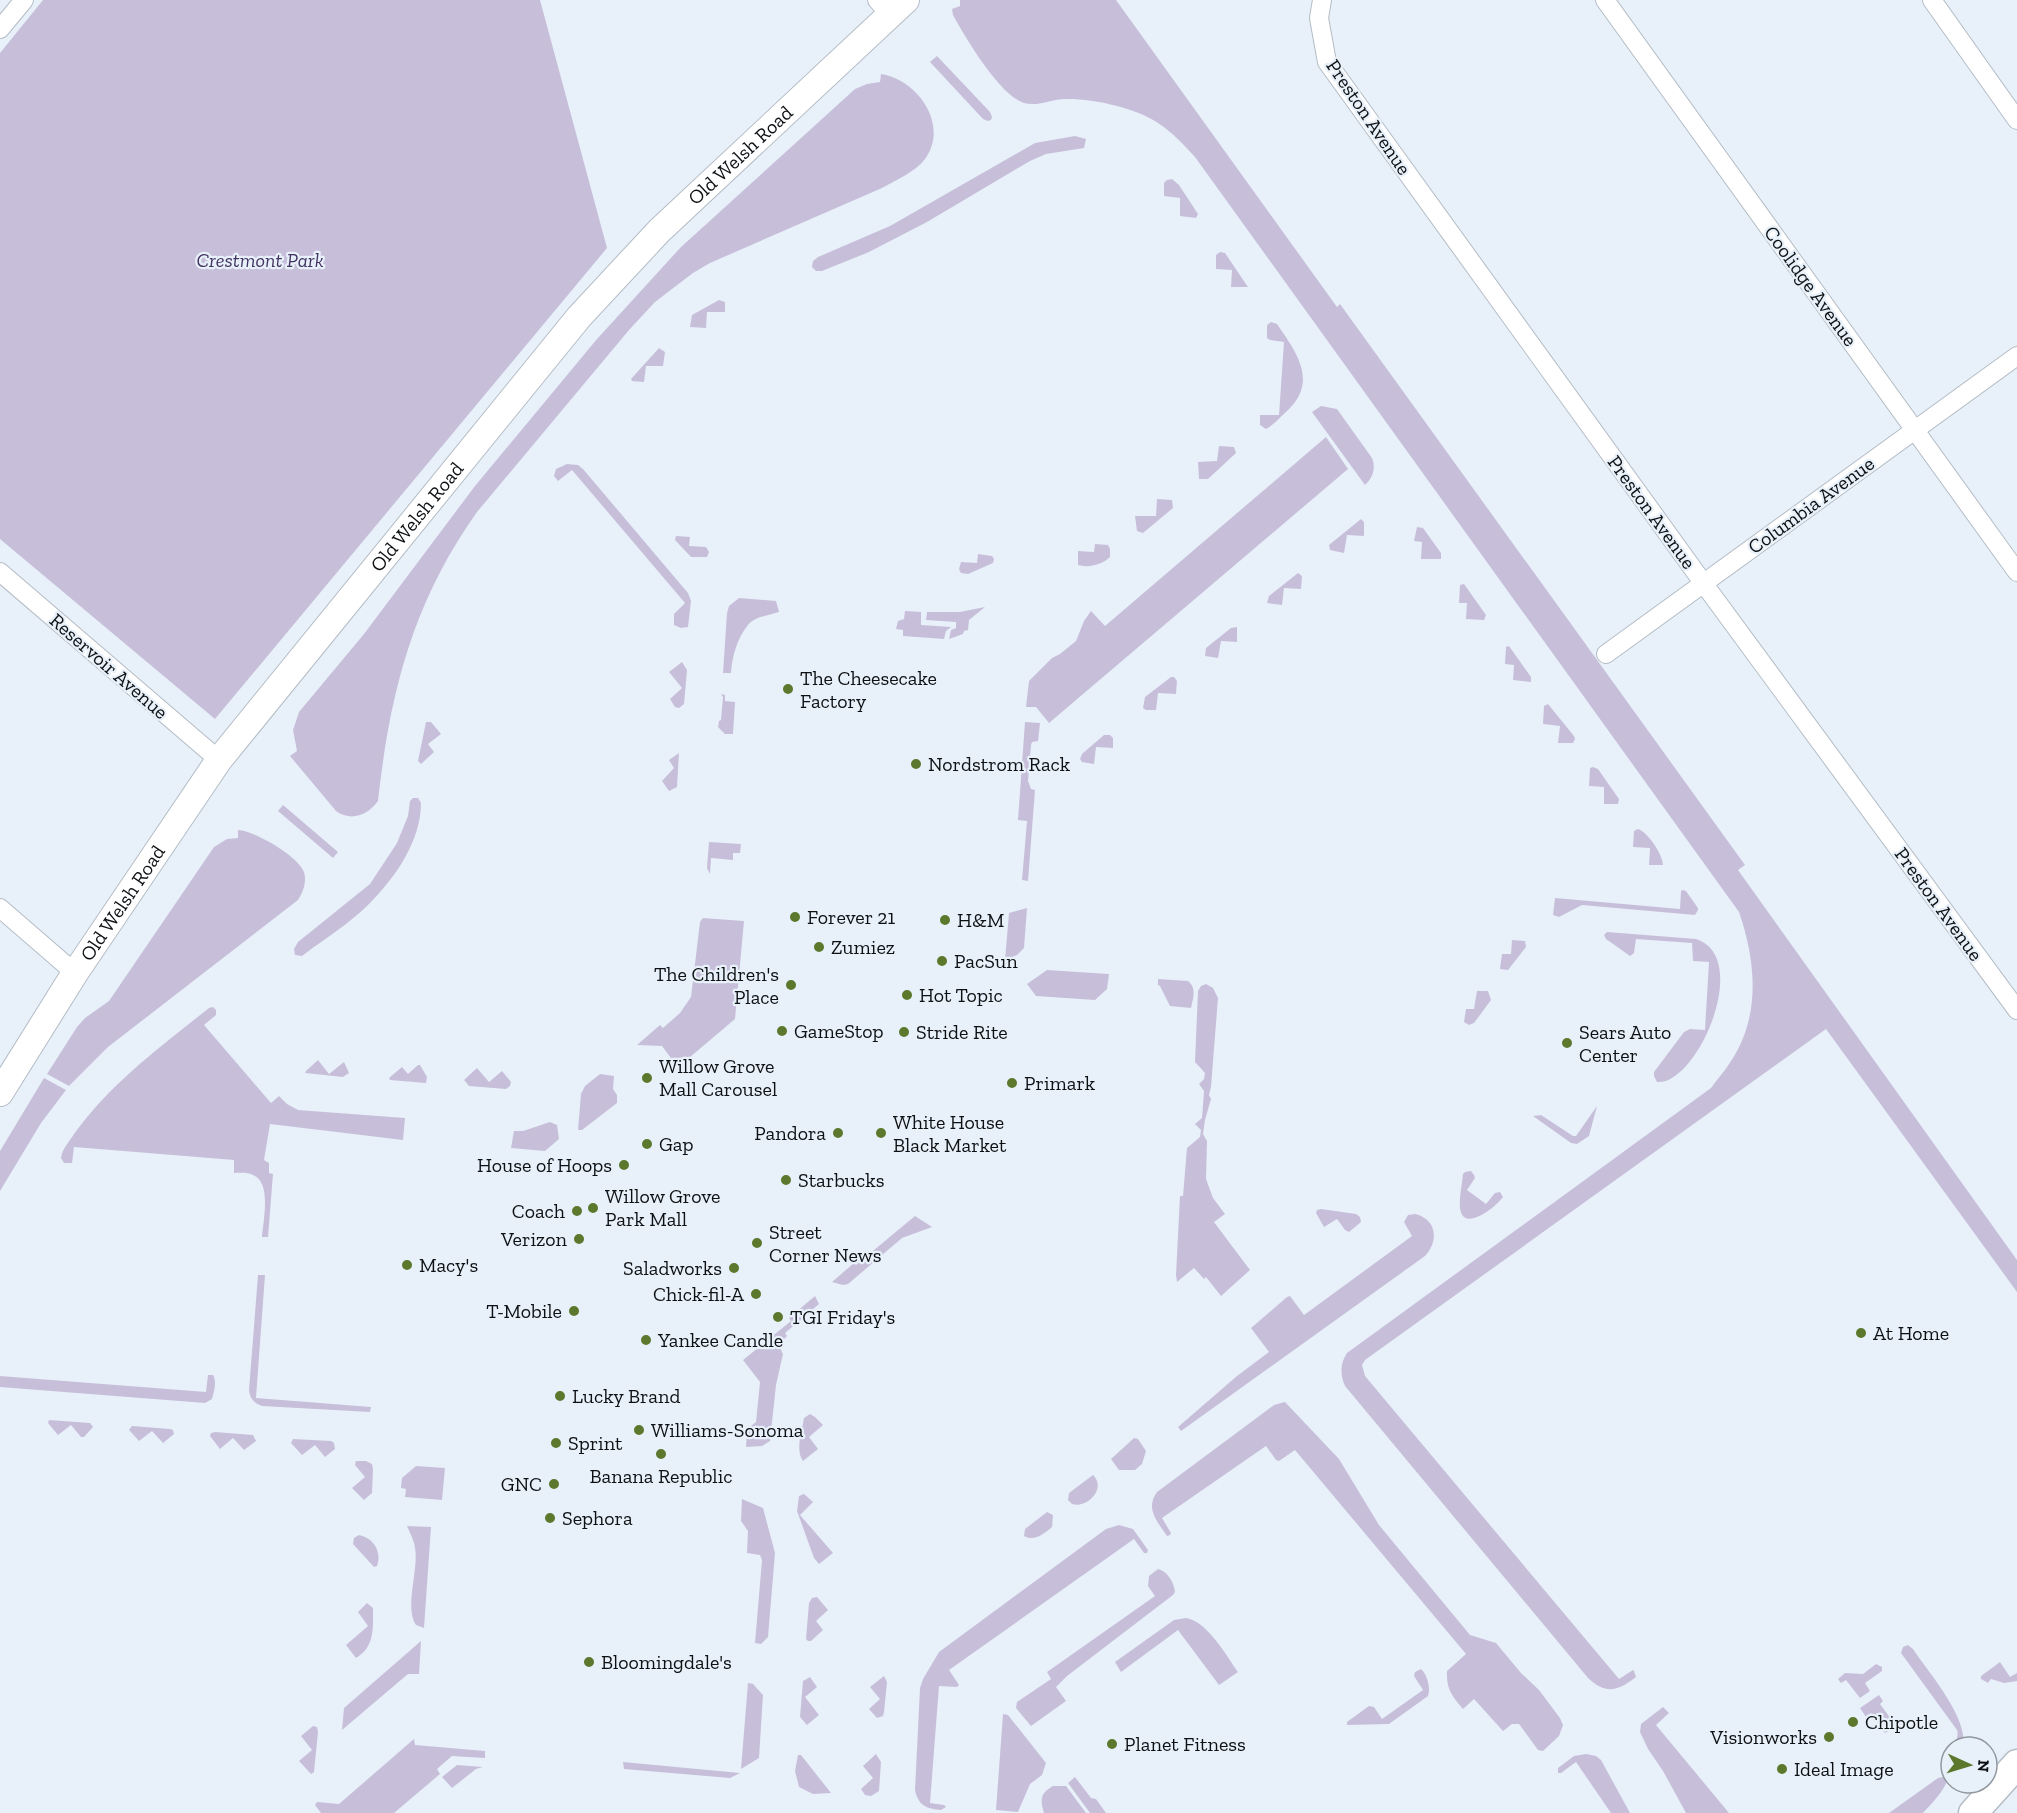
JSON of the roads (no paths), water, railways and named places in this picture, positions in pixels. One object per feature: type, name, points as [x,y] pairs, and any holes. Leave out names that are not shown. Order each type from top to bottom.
[{"type":"main road","points":[[1973,1813],[2017,1764]]},
{"type":"street","points":[[0,29],[24,0]]},
{"type":"street","name":"Preston Avenue","points":[[1322,0],[1319,18],[1327,62],[1704,584],[2017,1010]]},
{"type":"street","name":"Coolidge Avenue","points":[[1605,0],[2017,572]]},
{"type":"street","points":[[1932,0],[2017,120]]},
{"type":"street","name":"Old Welsh Road","points":[[0,1093],[75,973],[219,760],[579,317],[659,231],[891,5]]},
{"type":"street","name":"Columbia Avenue","points":[[1606,654],[2017,356]]},
{"type":"street","name":"Reservoir Avenue","points":[[0,572],[219,760]]},
{"type":"street","points":[[0,908],[75,973]]},
{"type":"place","name":"The Cheesecake Factory","points":[[788,689]]},
{"type":"place","name":"Nordstrom Rack","points":[[916,764]]},
{"type":"place","name":"Forever 21","points":[[795,917]]},
{"type":"place","name":"H&M","points":[[945,920]]},
{"type":"place","name":"Zumiez","points":[[819,947]]},
{"type":"place","name":"PacSun","points":[[942,961]]},
{"type":"place","name":"The Children's Place","points":[[791,985]]},
{"type":"place","name":"Hot Topic","points":[[907,995]]},
{"type":"place","name":"GameStop","points":[[782,1031]]},
{"type":"place","name":"Stride Rite","points":[[904,1032]]},
{"type":"place","name":"Sears Auto Center","points":[[1567,1043]]},
{"type":"place","name":"Willow Grove Mall Carousel","points":[[647,1078]]},
{"type":"place","name":"Primark","points":[[1012,1083]]},
{"type":"place","name":"Pandora","points":[[838,1133]]},
{"type":"place","name":"White House Black Market","points":[[881,1133]]},
{"type":"place","name":"Gap","points":[[647,1144]]},
{"type":"place","name":"House of Hoops","points":[[624,1165]]},
{"type":"place","name":"Starbucks","points":[[786,1180]]},
{"type":"place","name":"Willow Grove Park Mall","points":[[593,1208]]},
{"type":"place","name":"Coach","points":[[577,1211]]},
{"type":"place","name":"Verizon","points":[[579,1239]]},
{"type":"place","name":"Street Corner News","points":[[757,1243]]},
{"type":"place","name":"Macy's","points":[[407,1265]]},
{"type":"place","name":"Saladworks","points":[[734,1268]]},
{"type":"place","name":"Chick-fil-A","points":[[756,1294]]},
{"type":"place","name":"T-Mobile","points":[[574,1311]]},
{"type":"place","name":"TGI Friday's","points":[[778,1317]]},
{"type":"place","name":"At Home","points":[[1861,1333]]},
{"type":"place","name":"Yankee Candle","points":[[646,1340]]},
{"type":"place","name":"Lucky Brand","points":[[560,1396]]},
{"type":"place","name":"Williams-Sonoma","points":[[639,1430]]},
{"type":"place","name":"Sprint","points":[[556,1443]]},
{"type":"place","name":"Banana Republic","points":[[661,1454]]},
{"type":"place","name":"GNC","points":[[554,1484]]},
{"type":"place","name":"Sephora","points":[[550,1518]]},
{"type":"place","name":"Bloomingdale's","points":[[589,1662]]},
{"type":"place","name":"Chipotle","points":[[1853,1722]]},
{"type":"place","name":"Visionworks","points":[[1829,1737]]},
{"type":"place","name":"Planet Fitness","points":[[1112,1744]]},
{"type":"place","name":"Ideal Image","points":[[1782,1769]]},
{"type":"park label","name":"Crestmont Park","points":[[260,260]]}]
